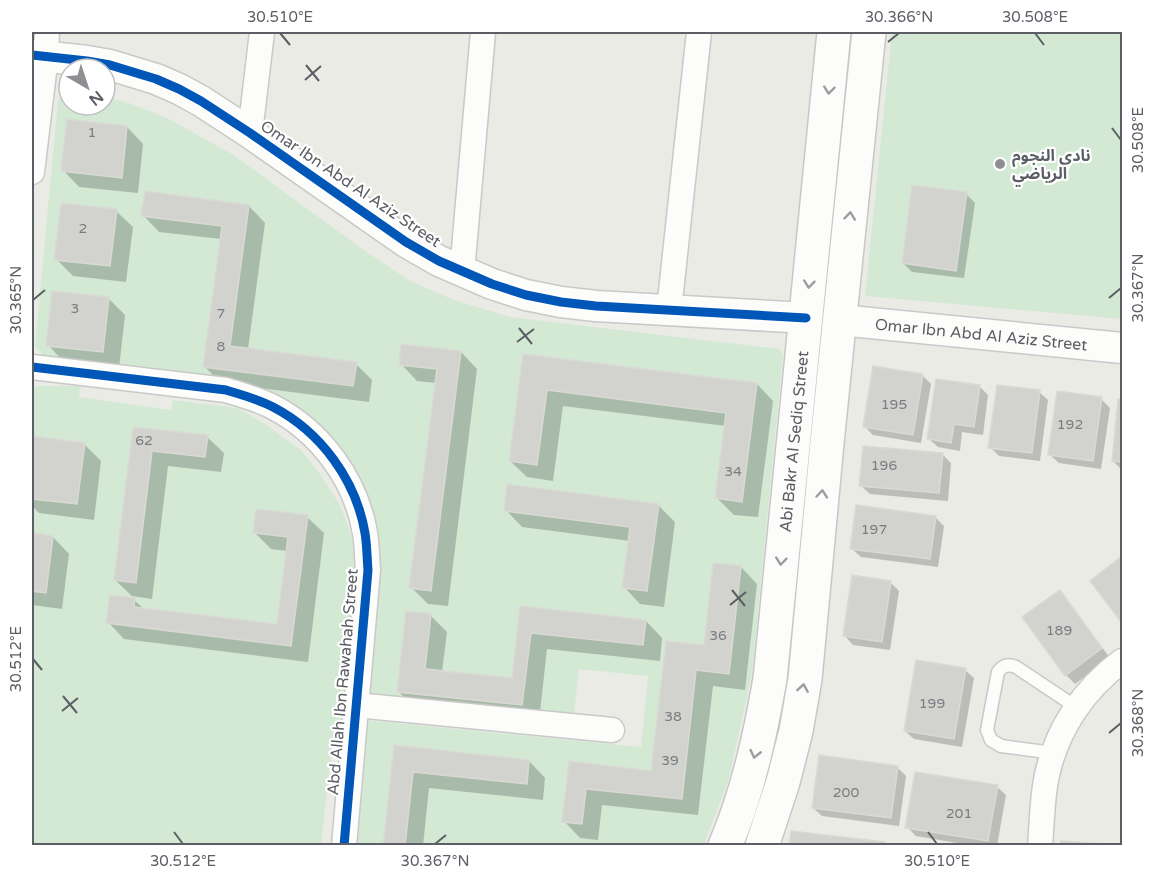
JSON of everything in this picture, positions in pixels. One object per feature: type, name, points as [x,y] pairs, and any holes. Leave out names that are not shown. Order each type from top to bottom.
[{"type":"main road","name":"Abi Bakr Al Sediq Street","points":[[725,846],[750,773],[763,721],[770,679],[834,32]]},
{"type":"main road","name":"Abi Bakr Al Sediq Street","points":[[762,846],[783,782],[796,731],[805,679],[869,32]]},
{"type":"main road","points":[[820,171],[855,173]]},
{"type":"main road","points":[[763,721],[796,731]]},
{"type":"street","points":[[250,133],[262,32]]},
{"type":"street","points":[[462,272],[483,32]]},
{"type":"street","points":[[669,310],[699,32]]},
{"type":"street","points":[[32,172],[41,48]]},
{"type":"street","name":"Omar Ibn Abd Al Aziz Street","points":[[41,48],[110,65],[156,79],[179,89],[250,133],[406,242],[439,261],[492,284],[526,295],[596,306],[806,318]]},
{"type":"street","name":"Omar Ibn Abd Al Aziz Street","points":[[840,320],[1122,348]]},
{"type":"street","name":"Abd Allah Ibn Rawahah Street","points":[[32,367],[226,390],[250,397],[273,407],[311,433],[338,465],[355,498],[365,533],[368,570],[344,846]]},
{"type":"street","points":[[1040,846],[1046,778],[1063,729],[1076,707],[1093,687],[1122,661]]},
{"type":"street","points":[[357,705],[612,729]]},
{"type":"lane","points":[[1053,753],[1001,746],[991,740],[987,730],[998,672],[1005,666],[1016,667],[1076,707]]},
{"type":"green space","name":"نادي النجوم الرياضي","points":[[892,32],[1122,32],[1122,319],[865,296]]},
{"type":"green space","points":[[117,100],[167,118],[232,154],[361,248],[412,282],[454,300],[510,317],[779,349],[783,354],[752,674],[729,778],[704,845],[352,845],[364,720],[641,747],[648,676],[579,669],[573,723],[365,703],[378,607],[376,527],[355,474],[271,400],[45,357],[35,346],[57,111],[57,117],[117,117]]},
{"type":"green space","points":[[36,386],[80,386],[79,397],[171,410],[173,400],[238,408],[301,450],[340,505],[352,537],[358,568],[340,747],[332,747],[321,845],[32,846],[32,389]]},
{"type":"building","points":[[67,119],[127,126],[122,178],[61,171]]},
{"type":"building","points":[[912,185],[967,192],[956,271],[902,263]]},
{"type":"building","points":[[145,191],[249,205],[230,346],[357,362],[353,386],[203,367],[222,226],[141,216]]},
{"type":"building","points":[[61,203],[117,209],[110,266],[54,260]]},
{"type":"building","points":[[52,291],[109,297],[103,352],[46,346]]},
{"type":"building","points":[[401,344],[461,351],[431,591],[409,588],[437,369],[399,365]]},
{"type":"building","points":[[523,354],[757,383],[742,502],[715,498],[726,413],[547,390],[537,465],[509,461]]},
{"type":"building","points":[[873,366],[923,374],[913,435],[863,427]]},
{"type":"building","points":[[936,379],[980,385],[974,427],[954,424],[951,443],[927,439]]},
{"type":"building","points":[[997,385],[1040,390],[1032,453],[988,448]]},
{"type":"building","points":[[1057,391],[1102,397],[1093,461],[1048,455]]},
{"type":"building","points":[[1118,399],[1122,399],[1122,462],[1112,461]]},
{"type":"building","points":[[133,427],[208,435],[205,457],[152,451],[136,583],[114,580]]},
{"type":"building","points":[[32,436],[85,443],[77,504],[32,499]]},
{"type":"building","points":[[863,446],[943,453],[939,493],[859,486]]},
{"type":"building","points":[[507,484],[659,504],[647,591],[622,588],[630,527],[504,511]]},
{"type":"building","points":[[856,505],[936,516],[930,559],[850,549]]},
{"type":"building","points":[[256,509],[308,515],[291,646],[106,623],[110,595],[135,598],[134,607],[277,624],[288,537],[253,533]]},
{"type":"building","points":[[32,533],[53,536],[46,593],[32,591]]},
{"type":"building","points":[[1122,556],[1122,623],[1090,581]]},
{"type":"building","points":[[713,563],[741,566],[729,674],[696,670],[682,799],[586,789],[582,824],[562,822],[569,761],[651,771],[666,641],[704,645]]},
{"type":"building","points":[[852,575],[891,581],[882,642],[843,636]]},
{"type":"building","points":[[1060,590],[1102,648],[1065,676],[1022,617]]},
{"type":"building","points":[[520,606],[646,620],[643,645],[531,633],[522,705],[397,692],[406,611],[431,614],[425,669],[512,678]]},
{"type":"building","points":[[916,660],[966,668],[954,739],[904,731]]},
{"type":"building","points":[[394,745],[529,760],[527,784],[413,772],[405,846],[383,846]]},
{"type":"building","points":[[819,755],[898,766],[891,818],[812,808]]},
{"type":"building","points":[[915,772],[998,785],[988,841],[905,828]]},
{"type":"building","points":[[791,831],[885,842],[885,846],[789,846]]},
{"type":"building","points":[[1061,841],[1117,845],[1060,846]]},
{"type":"cycle path","points":[[32,55],[110,65],[156,79],[179,89],[250,133],[406,242],[439,261],[492,284],[526,295],[596,306],[806,318]]},
{"type":"cycle path","points":[[32,367],[226,390],[244,395],[267,404],[290,417],[321,444],[345,476],[360,513],[366,538],[368,570],[344,846]]},
{"type":"place","name":"نادي النجوم الرياضي","points":[[1000,164]]}]
